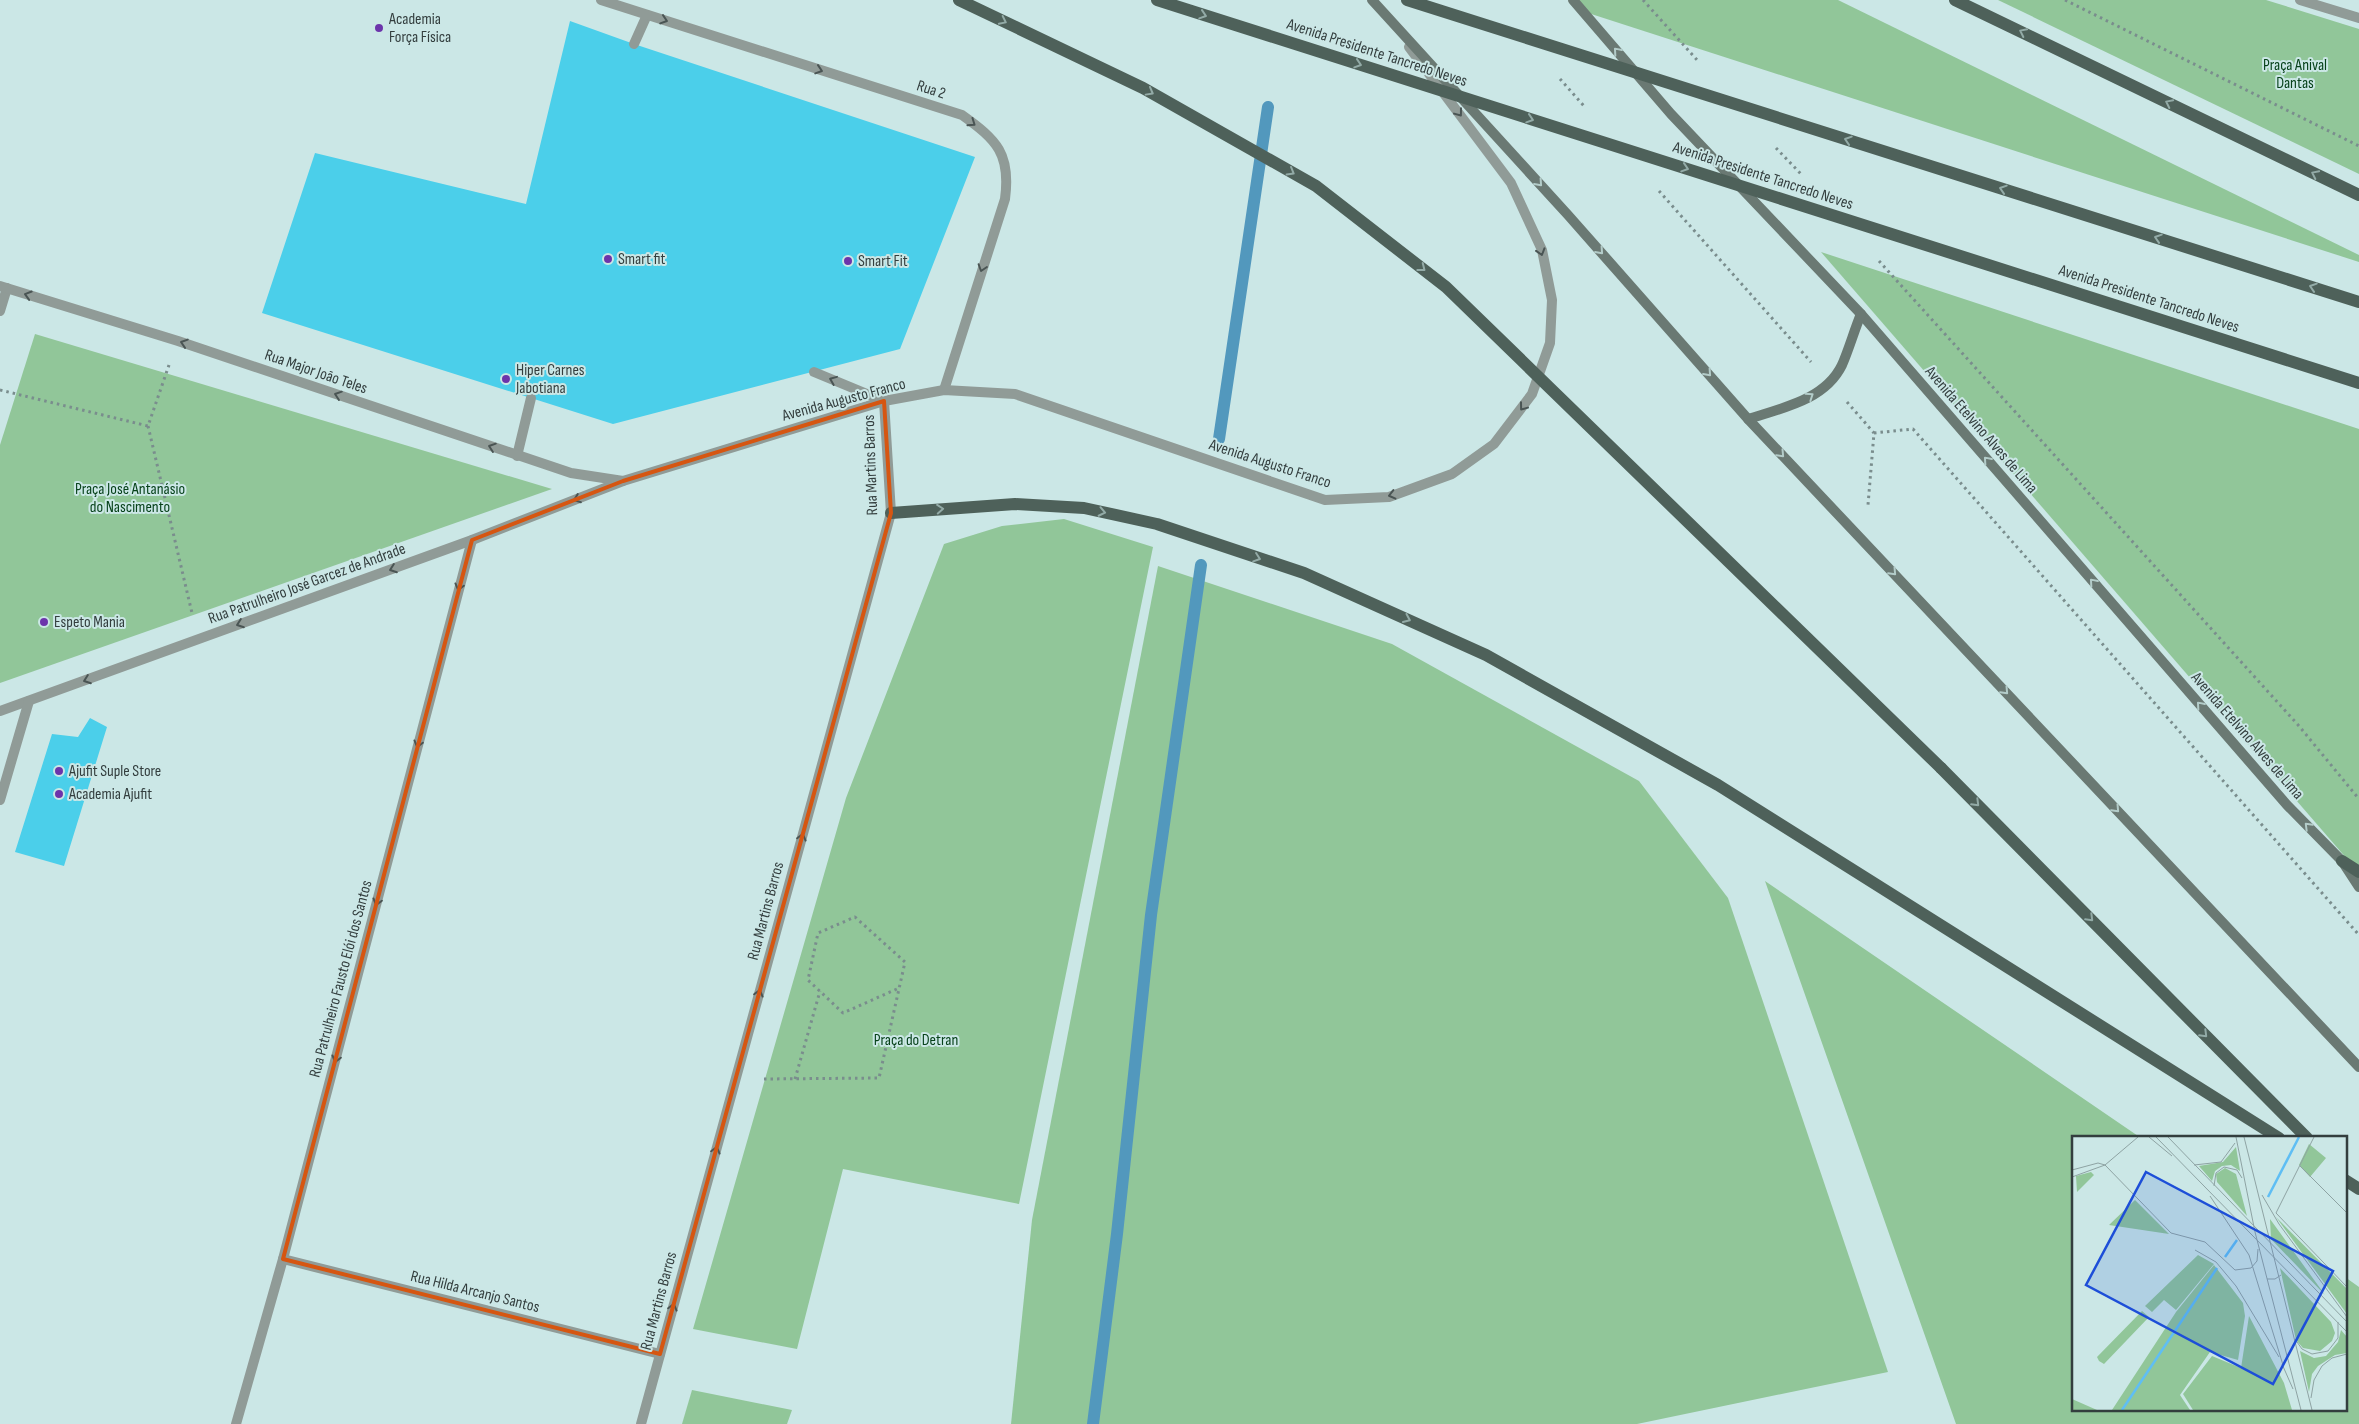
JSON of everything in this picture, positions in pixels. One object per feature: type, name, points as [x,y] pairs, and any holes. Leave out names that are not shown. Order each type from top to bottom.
[{"type":"main road","points":[[959,0],[1143,88],[1316,186],[1438,281],[1942,768],[2305,1136]]},
{"type":"main road","name":"Avenida Presidente Tancredo Neves","points":[[1157,0],[2359,383]]},
{"type":"main road","name":"Avenida Augusto Franco","points":[[1372,0],[1388,18]]},
{"type":"main road","points":[[1408,0],[2359,302]]},
{"type":"main road","name":"Avenida Etelvino Alves de Lima","points":[[1573,0],[1672,114],[1861,314],[2280,797],[2342,861],[2359,887]]},
{"type":"main road","points":[[1956,0],[2359,195]]},
{"type":"main road","points":[[1388,18],[1568,215],[1748,419],[2359,1067]]},
{"type":"main road","points":[[1748,419],[1806,400],[1829,383],[1841,366],[1861,314]]},
{"type":"main road","points":[[891,513],[1015,504],[1084,508],[1157,524],[1304,573],[1486,655],[1718,785],[2276,1136]]},
{"type":"main road","points":[[2342,861],[2359,872]]},
{"type":"street","name":"Rua 2","points":[[601,0],[962,116],[990,135],[1005,161],[1008,180],[1005,199],[944,390]]},
{"type":"street","points":[[2300,0],[2359,18]]},
{"type":"street","points":[[634,44],[647,15]]},
{"type":"street","name":"Avenida Augusto Franco","points":[[623,481],[884,401],[944,390],[1015,394],[1325,500],[1390,497],[1452,474],[1494,444],[1532,394],[1550,343],[1552,300],[1542,250],[1511,183],[1388,18]]},
{"type":"street","points":[[0,311],[3,287]]},
{"type":"street","name":"Rua Major João Teles","points":[[3,287],[178,341],[571,474],[623,481]]},
{"type":"street","points":[[814,372],[884,401]]},
{"type":"street","points":[[517,456],[531,398]]},
{"type":"street","name":"Rua Martins Barros","points":[[641,1424],[891,513],[884,401]]},
{"type":"street","name":"Rua Patrulheiro José Garcez de Andrade","points":[[0,711],[472,540],[623,481]]},
{"type":"street","name":"Rua Patrulheiro Fausto Elói dos Santos","points":[[236,1424],[283,1259],[472,540]]},
{"type":"street","points":[[0,800],[29,701]]},
{"type":"street","name":"Rua Hilda Arcanjo Santos","points":[[283,1259],[660,1354]]},
{"type":"path","points":[[1643,0],[1703,67]]},
{"type":"path","points":[[2065,0],[2359,146]]},
{"type":"path","points":[[1555,74],[1588,110]]},
{"type":"path","points":[[1770,141],[1804,178]]},
{"type":"path","points":[[1653,184],[1874,433],[1913,429],[2359,934]]},
{"type":"path","points":[[1877,259],[2299,726],[2359,799]]},
{"type":"path","points":[[178,341],[148,426],[198,640]]},
{"type":"path","points":[[0,390],[148,426]]},
{"type":"path","points":[[736,1079],[879,1078],[899,988],[904,962],[855,917],[818,933],[808,980],[843,1013],[899,988]]},
{"type":"path","points":[[795,1079],[820,991]]},
{"type":"highlighted area","points":[[884,401],[891,513],[660,1354],[283,1259],[472,540],[623,481]]},
{"type":"green space","points":[[1576,0],[1838,0],[2359,255],[2359,262],[1585,12]]},
{"type":"green space","name":"Praça Anival Dantas","points":[[1998,0],[2266,0],[2359,29],[2359,174]]},
{"type":"green space","points":[[1821,252],[2359,429],[2359,871],[2354,867]]},
{"type":"green space","name":"Praça José Antanásio do Nascimento","points":[[35,334],[552,489],[0,683],[0,445]]},
{"type":"green space","name":"Praça do Detran","points":[[1064,519],[1153,547],[1019,1204],[843,1169],[797,1349],[693,1329],[846,798],[944,544],[1002,526]]},
{"type":"green space","points":[[1158,566],[1392,644],[1639,781],[1728,898],[1888,1372],[1637,1424],[1011,1424],[1032,1220]]},
{"type":"green space","points":[[1765,881],[2138,1136],[2072,1136],[2072,1412],[2346,1412],[2346,1278],[2359,1287],[2359,1424],[1956,1424]]},
{"type":"green space","points":[[692,1390],[792,1410],[787,1424],[682,1424]]},
{"type":"building","name":"Smart fit","points":[[570,21],[975,157],[900,349],[613,424],[262,313],[315,153],[526,204]]},
{"type":"building","name":"Academia Ajufit","points":[[90,718],[107,727],[64,866],[15,852],[52,734],[78,737]]},
{"type":"waterway","points":[[1219,439],[1268,107]]},
{"type":"waterway","points":[[1093,1424],[1117,1234],[1151,915],[1201,565]]},
{"type":"place","name":"Academia Força Física","points":[[379,28]]},
{"type":"place","name":"Smart fit","points":[[608,259]]},
{"type":"place","name":"Smart Fit","points":[[848,261]]},
{"type":"place","name":"Hiper Carnes Jabotiana","points":[[506,379]]},
{"type":"place","name":"Espeto Mania","points":[[44,622]]},
{"type":"place","name":"Ajufit Suple Store","points":[[59,771]]},
{"type":"place","name":"Academia Ajufit","points":[[59,794]]}]
